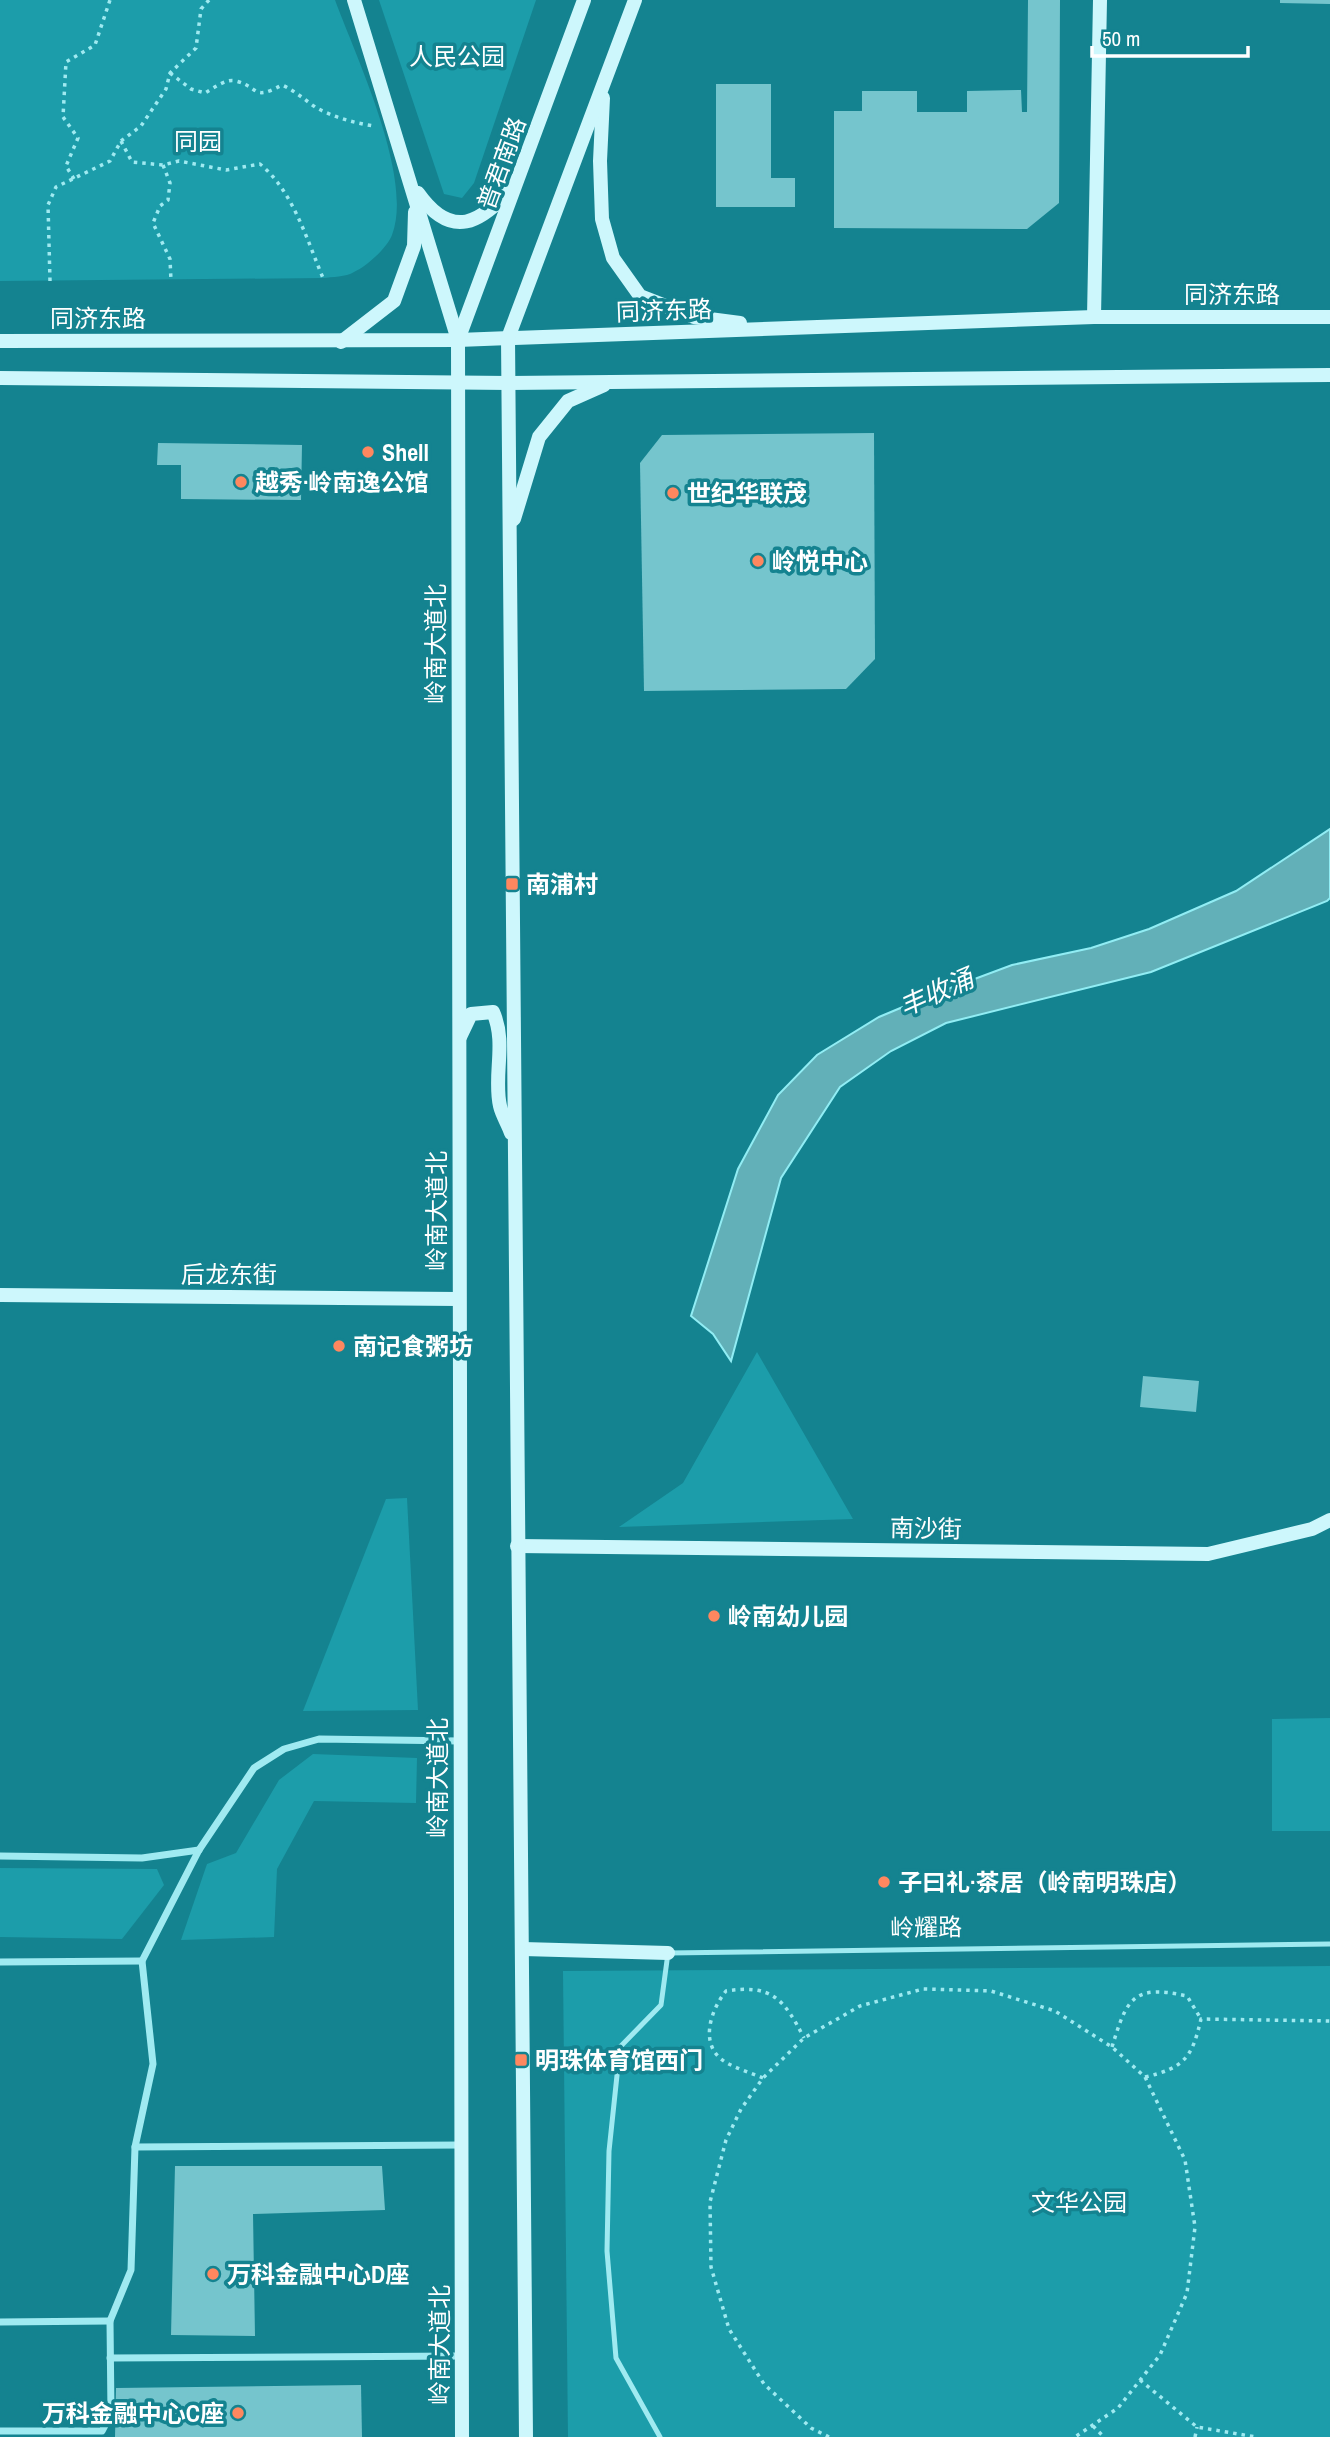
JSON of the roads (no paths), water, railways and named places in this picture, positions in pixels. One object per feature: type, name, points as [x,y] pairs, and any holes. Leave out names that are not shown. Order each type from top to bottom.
[{"type":"main road","name":"岭南大道北","points":[[354,0],[458,340],[458,1298],[463,2437]]},
{"type":"main road","name":"普君南路","points":[[458,340],[584,0]]},
{"type":"main road","points":[[526,2437],[508,338],[635,0]]},
{"type":"main road","points":[[1094,317],[1100,0]]},
{"type":"main road","points":[[604,85],[600,161],[602,219],[613,258],[640,296],[694,317],[779,328]]},
{"type":"main road","points":[[413,186],[433,210],[447,221],[461,222],[475,220],[491,211],[519,180]]},
{"type":"main road","points":[[341,342],[394,301],[414,246],[413,186]]},
{"type":"main road","name":"同济东路","points":[[0,341],[458,340],[1094,317],[1330,317]]},
{"type":"main road","points":[[0,378],[509,383],[1330,374]]},
{"type":"main road","points":[[510,534],[540,437],[568,401],[610,382]]},
{"type":"main road","points":[[458,1041],[471,1014],[493,1012],[499,1025],[500,1105],[514,1140]]},
{"type":"main road","name":"后龙东街","points":[[0,1295],[458,1298]]},
{"type":"main road","name":"南沙街","points":[[517,1546],[1208,1554],[1312,1528],[1330,1520]]},
{"type":"main road","name":"岭耀路","points":[[523,1949],[668,1953]]},
{"type":"street","points":[[0,2431],[102,2431],[111,2414],[110,2321],[131,2270],[135,2147],[153,2064],[142,1961],[199,1850],[254,1768],[284,1749],[319,1739],[460,1741]]},
{"type":"street","points":[[0,1856],[142,1858],[199,1850]]},
{"type":"street","points":[[0,1962],[142,1961]]},
{"type":"street","points":[[135,2147],[461,2146]]},
{"type":"street","points":[[0,2322],[110,2321]]},
{"type":"street","points":[[110,2358],[462,2356]]},
{"type":"lane","name":"岭耀路","points":[[668,1953],[1330,1944]]},
{"type":"lane","points":[[660,2437],[615,2358],[607,2251],[608,2151],[620,2048],[661,2005],[668,1953]]},
{"type":"place","name":"Shell","points":[[368,452]]},
{"type":"place","name":"越秀·岭南逸公馆","points":[[241,482]]},
{"type":"place","name":"世纪华联茂","points":[[673,493]]},
{"type":"place","name":"岭悦中心","points":[[758,561]]},
{"type":"place","name":"南浦村","points":[[512,884]]},
{"type":"place","name":"南记食粥坊","points":[[339,1346]]},
{"type":"place","name":"岭南幼儿园","points":[[714,1616]]},
{"type":"place","name":"子曰礼·茶居（岭南明珠店）","points":[[884,1882]]},
{"type":"place","name":"明珠体育馆西门","points":[[521,2060]]},
{"type":"place","name":"万科金融中心D座","points":[[213,2274]]},
{"type":"place","name":"万科金融中心C座","points":[[238,2413]]},
{"type":"park label","name":"人民公园","points":[[457,56]]},
{"type":"park label","name":"同园","points":[[198,141]]},
{"type":"park label","name":"文华公园","points":[[1079,2202]]},
{"type":"water label","name":"丰收涌","points":[[936,992]]}]
